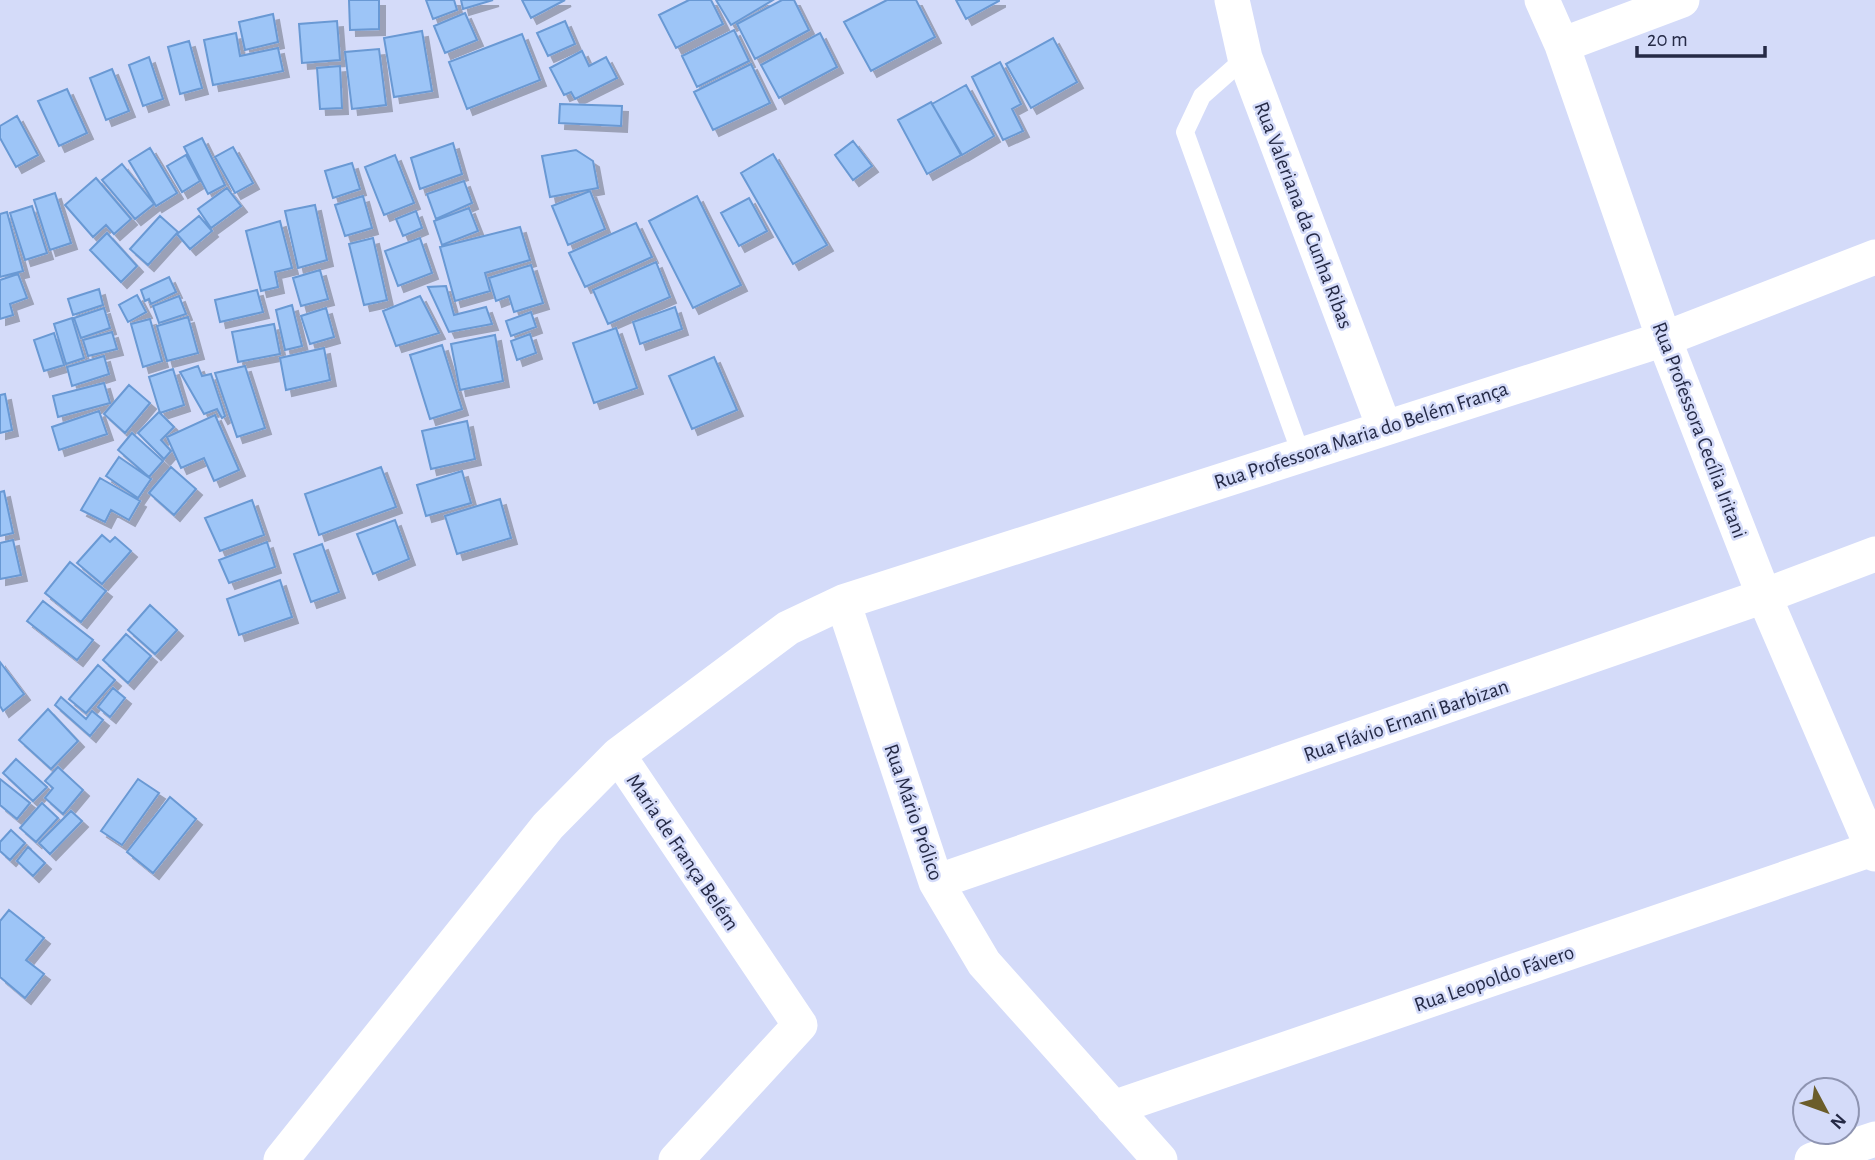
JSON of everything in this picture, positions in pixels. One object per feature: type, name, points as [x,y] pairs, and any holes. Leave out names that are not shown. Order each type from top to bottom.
[{"type":"street","name":"Rua Valeriana da Cunha Ribas","points":[[1232,0],[1245,58],[1384,427]]},
{"type":"street","name":"Rua Professora Cecília Iritani","points":[[1542,0],[1562,45],[1664,339],[1764,596],[1874,850]]},
{"type":"street","points":[[1562,45],[1682,0]]},
{"type":"street","name":"Rua Professora Maria do Belém França","points":[[618,755],[788,628],[843,603],[1664,339],[1875,257]]},
{"type":"street","name":"Rua Flávio Ernani Barbizan","points":[[936,882],[1764,596],[1875,554]]},
{"type":"street","name":"Rua Mário Prólico","points":[[843,603],[936,882],[984,963],[1160,1160]]},
{"type":"street","name":"Maria de França Belém","points":[[281,1160],[548,826],[618,755],[800,1025],[676,1160]]},
{"type":"street","name":"Rua Leopoldo Fávero","points":[[1113,1108],[1874,850]]},
{"type":"street","points":[[1812,1160],[1875,1139]]},
{"type":"lane","points":[[1245,58],[1202,96],[1185,132],[1301,454]]},
{"type":"building","points":[[349,0],[379,0],[379,29],[350,30]]},
{"type":"building","points":[[426,0],[454,0],[457,10],[433,19]]},
{"type":"building","points":[[461,0],[493,0],[463,9]]},
{"type":"building","points":[[522,0],[565,0],[531,18]]},
{"type":"building","points":[[689,0],[711,0],[723,24],[676,48],[659,15]]},
{"type":"building","points":[[716,0],[773,0],[731,25]]},
{"type":"building","points":[[782,0],[794,0],[809,30],[755,59],[737,24]]},
{"type":"building","points":[[887,0],[916,0],[935,37],[871,71],[844,22]]},
{"type":"building","points":[[956,0],[999,0],[999,1],[966,19]]},
{"type":"building","points":[[465,13],[477,40],[445,53],[434,26]]},
{"type":"building","points":[[273,14],[278,42],[245,50],[239,22]]},
{"type":"building","points":[[337,21],[340,60],[302,63],[299,24]]},
{"type":"building","points":[[565,21],[575,44],[548,56],[537,33]]},
{"type":"building","points":[[734,30],[749,61],[697,87],[682,56]]},
{"type":"building","points":[[422,31],[432,91],[394,97],[384,38]]},
{"type":"building","points":[[236,33],[240,56],[278,48],[283,71],[213,85],[204,40]]},
{"type":"building","points":[[820,33],[837,67],[779,98],[761,65]]},
{"type":"building","points":[[522,34],[540,80],[467,109],[449,62]]},
{"type":"building","points":[[1053,38],[1077,82],[1031,108],[1006,64]]},
{"type":"building","points":[[189,41],[202,88],[180,94],[168,47]]},
{"type":"building","points":[[379,49],[386,105],[352,109],[345,52]]},
{"type":"building","points":[[582,51],[589,66],[606,57],[617,78],[575,99],[571,92],[564,95],[550,68]]},
{"type":"building","points":[[149,57],[163,99],[143,106],[129,65]]},
{"type":"building","points":[[1000,62],[1021,104],[1012,109],[1023,131],[1003,140],[972,77]]},
{"type":"building","points":[[751,64],[770,103],[713,130],[694,92]]},
{"type":"building","points":[[340,66],[342,108],[320,109],[317,68]]},
{"type":"building","points":[[112,69],[129,111],[106,120],[90,78]]},
{"type":"building","points":[[966,85],[994,136],[962,155],[932,104]]},
{"type":"building","points":[[67,89],[87,133],[59,146],[38,101]]},
{"type":"building","points":[[931,102],[961,155],[927,174],[898,120]]},
{"type":"building","points":[[560,104],[622,106],[621,126],[559,123]]},
{"type":"building","points":[[17,116],[38,155],[16,167],[0,138],[0,126]]},
{"type":"building","points":[[202,138],[225,185],[208,194],[184,147]]},
{"type":"building","points":[[853,141],[872,166],[853,180],[835,155]]},
{"type":"building","points":[[453,143],[462,174],[420,189],[411,158]]},
{"type":"building","points":[[233,147],[253,183],[235,193],[215,157]]},
{"type":"building","points":[[150,148],[177,193],[156,206],[129,161]]},
{"type":"building","points":[[576,150],[593,161],[598,188],[550,197],[542,156]]},
{"type":"building","points":[[773,154],[827,245],[793,264],[741,173]]},
{"type":"building","points":[[186,155],[200,181],[182,192],[167,166]]},
{"type":"building","points":[[395,155],[414,203],[384,215],[365,167]]},
{"type":"building","points":[[352,163],[360,189],[333,198],[325,171]]},
{"type":"building","points":[[122,164],[154,204],[135,219],[102,180]]},
{"type":"building","points":[[96,178],[131,219],[114,234],[106,225],[93,237],[65,205]]},
{"type":"building","points":[[464,181],[472,203],[436,219],[427,194]]},
{"type":"building","points":[[227,188],[241,206],[211,228],[198,209]]},
{"type":"building","points":[[590,191],[605,229],[568,245],[552,206]]},
{"type":"building","points":[[55,193],[71,243],[50,250],[34,200]]},
{"type":"building","points":[[363,196],[372,228],[345,236],[335,205]]},
{"type":"building","points":[[697,196],[741,285],[693,308],[649,221]]},
{"type":"building","points":[[749,198],[767,231],[739,246],[721,213]]},
{"type":"building","points":[[315,205],[327,260],[298,268],[285,211]]},
{"type":"building","points":[[32,206],[47,253],[25,260],[10,213]]},
{"type":"building","points":[[469,208],[478,231],[442,245],[434,221]]},
{"type":"building","points":[[416,211],[422,228],[403,236],[396,219]]},
{"type":"building","points":[[7,212],[23,271],[0,277],[0,214]]},
{"type":"building","points":[[160,216],[178,232],[148,265],[130,249]]},
{"type":"building","points":[[199,216],[212,231],[190,249],[177,234]]},
{"type":"building","points":[[280,221],[292,268],[275,272],[278,287],[261,291],[246,231]]},
{"type":"building","points":[[636,223],[652,257],[585,287],[569,253]]},
{"type":"building","points":[[520,227],[530,260],[485,273],[490,291],[455,301],[440,247]]},
{"type":"building","points":[[107,233],[137,266],[121,282],[90,250]]},
{"type":"building","points":[[373,238],[387,300],[364,305],[349,244]]},
{"type":"building","points":[[420,238],[432,273],[398,286],[385,251]]},
{"type":"building","points":[[656,262],[670,297],[608,324],[593,290]]},
{"type":"building","points":[[531,265],[543,303],[514,312],[509,296],[496,301],[489,278]]},
{"type":"building","points":[[320,270],[328,299],[301,306],[293,278]]},
{"type":"building","points":[[18,274],[27,298],[10,304],[13,315],[0,319],[0,280]]},
{"type":"building","points":[[169,277],[176,292],[151,304],[149,299],[145,301],[141,290]]},
{"type":"building","points":[[446,286],[454,315],[486,307],[492,324],[449,332],[428,287]]},
{"type":"building","points":[[99,289],[103,305],[73,315],[68,299]]},
{"type":"building","points":[[257,290],[263,312],[220,322],[215,300]]},
{"type":"building","points":[[137,295],[146,312],[128,322],[119,305]]},
{"type":"building","points":[[179,296],[186,314],[159,323],[153,306]]},
{"type":"building","points":[[420,296],[439,333],[396,346],[383,311]]},
{"type":"building","points":[[292,305],[302,346],[285,350],[276,310]]},
{"type":"building","points":[[675,307],[682,329],[640,344],[633,322]]},
{"type":"building","points":[[104,308],[110,328],[81,338],[74,318]]},
{"type":"building","points":[[326,308],[334,337],[310,344],[301,316]]},
{"type":"building","points":[[531,312],[536,327],[511,336],[506,321]]},
{"type":"building","points":[[188,317],[198,353],[167,361],[157,326]]},
{"type":"building","points":[[72,318],[84,358],[66,364],[54,324]]},
{"type":"building","points":[[150,319],[162,361],[143,367],[131,324]]},
{"type":"building","points":[[274,324],[280,354],[238,362],[232,332]]},
{"type":"building","points":[[616,328],[637,388],[594,403],[573,343]]},
{"type":"building","points":[[112,332],[117,349],[88,356],[83,340]]},
{"type":"building","points":[[54,333],[64,365],[44,371],[34,340]]},
{"type":"building","points":[[530,334],[536,353],[517,360],[511,341]]},
{"type":"building","points":[[495,335],[503,381],[460,390],[451,344]]},
{"type":"building","points":[[442,345],[462,409],[430,419],[410,355]]},
{"type":"building","points":[[324,348],[330,380],[286,390],[280,358]]},
{"type":"building","points":[[104,356],[109,374],[72,386],[67,367]]},
{"type":"building","points":[[714,357],[737,410],[692,429],[669,376]]},
{"type":"building","points":[[198,366],[202,376],[211,374],[225,416],[222,418],[217,409],[204,414],[180,372]]},
{"type":"building","points":[[245,366],[265,428],[237,437],[215,373]]},
{"type":"building","points":[[173,369],[184,405],[160,413],[149,377]]},
{"type":"building","points":[[104,383],[110,403],[58,417],[53,396]]},
{"type":"building","points":[[129,385],[150,403],[125,433],[104,414]]},
{"type":"building","points":[[5,394],[12,430],[0,433],[0,395]]},
{"type":"building","points":[[99,411],[107,434],[59,450],[52,427]]},
{"type":"building","points":[[159,412],[174,427],[161,440],[171,451],[164,459],[138,433]]},
{"type":"building","points":[[215,415],[239,470],[214,481],[204,458],[181,468],[167,437]]},
{"type":"building","points":[[467,421],[475,459],[431,469],[422,431]]},
{"type":"building","points":[[132,433],[163,461],[149,477],[118,450]]},
{"type":"building","points":[[119,457],[151,479],[138,498],[106,476]]},
{"type":"building","points":[[171,467],[196,489],[174,515],[149,493]]},
{"type":"building","points":[[381,467],[396,507],[319,535],[305,494]]},
{"type":"building","points":[[462,471],[471,503],[426,516],[417,485]]},
{"type":"building","points":[[100,478],[140,501],[129,520],[111,510],[105,522],[81,510]]},
{"type":"building","points":[[4,491],[13,533],[0,536],[0,492]]},
{"type":"building","points":[[500,499],[511,538],[457,554],[445,516]]},
{"type":"building","points":[[252,500],[264,535],[220,551],[205,518]]},
{"type":"building","points":[[395,520],[409,559],[373,574],[357,534]]},
{"type":"building","points":[[102,535],[110,542],[115,537],[131,551],[102,584],[77,563]]},
{"type":"building","points":[[13,540],[21,575],[0,579],[0,543]]},
{"type":"building","points":[[267,542],[275,567],[229,583],[219,560]]},
{"type":"building","points":[[322,544],[339,592],[311,602],[294,554]]},
{"type":"building","points":[[70,562],[106,591],[81,622],[45,593]]},
{"type":"building","points":[[280,580],[292,617],[239,635],[227,599]]},
{"type":"building","points":[[43,601],[93,640],[77,660],[27,621]]},
{"type":"building","points":[[150,605],[177,630],[155,654],[128,630]]},
{"type":"building","points":[[126,634],[151,656],[128,683],[103,660]]},
{"type":"building","points":[[0,662],[24,694],[3,711],[0,706]]},
{"type":"building","points":[[98,665],[115,680],[86,713],[69,699]]},
{"type":"building","points":[[113,688],[125,698],[110,717],[98,707]]},
{"type":"building","points":[[61,697],[86,719],[92,711],[103,720],[90,736],[55,705]]},
{"type":"building","points":[[48,709],[78,741],[51,769],[19,740]]},
{"type":"building","points":[[16,759],[47,787],[33,801],[3,773]]},
{"type":"building","points":[[58,767],[83,790],[63,814],[45,798],[53,788],[45,781]]},
{"type":"building","points":[[0,779],[30,803],[17,819],[0,805]]},
{"type":"building","points":[[138,779],[159,793],[122,845],[101,831]]},
{"type":"building","points":[[170,797],[196,819],[153,873],[127,852]]},
{"type":"building","points":[[42,803],[58,818],[36,842],[20,828]]},
{"type":"building","points":[[71,811],[82,821],[50,854],[39,843]]},
{"type":"building","points":[[11,830],[25,843],[10,860],[0,851],[0,842]]},
{"type":"building","points":[[28,847],[45,863],[33,876],[17,861]]},
{"type":"building","points":[[9,910],[44,938],[26,960],[44,974],[25,998],[0,977],[0,921]]}]
